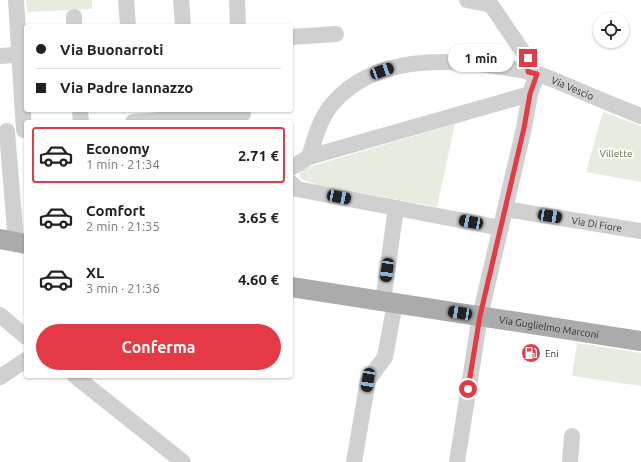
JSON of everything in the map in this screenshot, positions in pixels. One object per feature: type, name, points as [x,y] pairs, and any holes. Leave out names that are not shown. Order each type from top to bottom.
[{"type":"main road","name":"Via Guglielmo Marconi","points":[[293,287],[641,341]]},
{"type":"street","points":[[16,0],[23,55],[24,92]]},
{"type":"street","points":[[126,0],[128,24]]},
{"type":"street","points":[[181,0],[183,24]]},
{"type":"street","points":[[237,0],[238,24]]},
{"type":"street","points":[[457,462],[480,316],[524,128],[533,73],[528,58],[491,6],[467,0]]},
{"type":"street","points":[[293,37],[336,34]]},
{"type":"street","points":[[0,56],[23,55]]},
{"type":"street","name":"Via Vescio","points":[[309,157],[318,129],[325,114],[334,102],[345,92],[368,76],[395,66],[422,62],[466,62],[533,73],[641,116]]},
{"type":"street","points":[[293,167],[309,157],[530,94]]},
{"type":"street","points":[[155,120],[242,112]]},
{"type":"street","points":[[14,242],[4,131],[24,130]]},
{"type":"street","points":[[293,185],[297,189],[501,228]]},
{"type":"street","points":[[354,462],[368,380],[386,357],[396,208]]},
{"type":"street","name":"Via Di Fiore","points":[[505,209],[641,231]]},
{"type":"street","points":[[0,315],[24,334]]},
{"type":"street","points":[[0,377],[24,361]]},
{"type":"street","points":[[78,378],[183,462]]},
{"type":"street","points":[[570,462],[572,436]]},
{"type":"green space","points":[[26,0],[92,0],[92,9],[27,12]]},
{"type":"green space","name":"Villette","points":[[603,112],[641,126],[641,182],[586,172]]},
{"type":"green space","points":[[455,124],[437,207],[319,185],[300,178],[302,171],[309,167]]},
{"type":"green space","points":[[577,343],[641,353],[641,386],[572,376]]},
{"type":"place","name":"Eni","points":[[531,353]]},
{"type":"route","points":[[468,389],[480,316],[524,128],[530,94],[537,74],[528,72],[528,58]]}]
